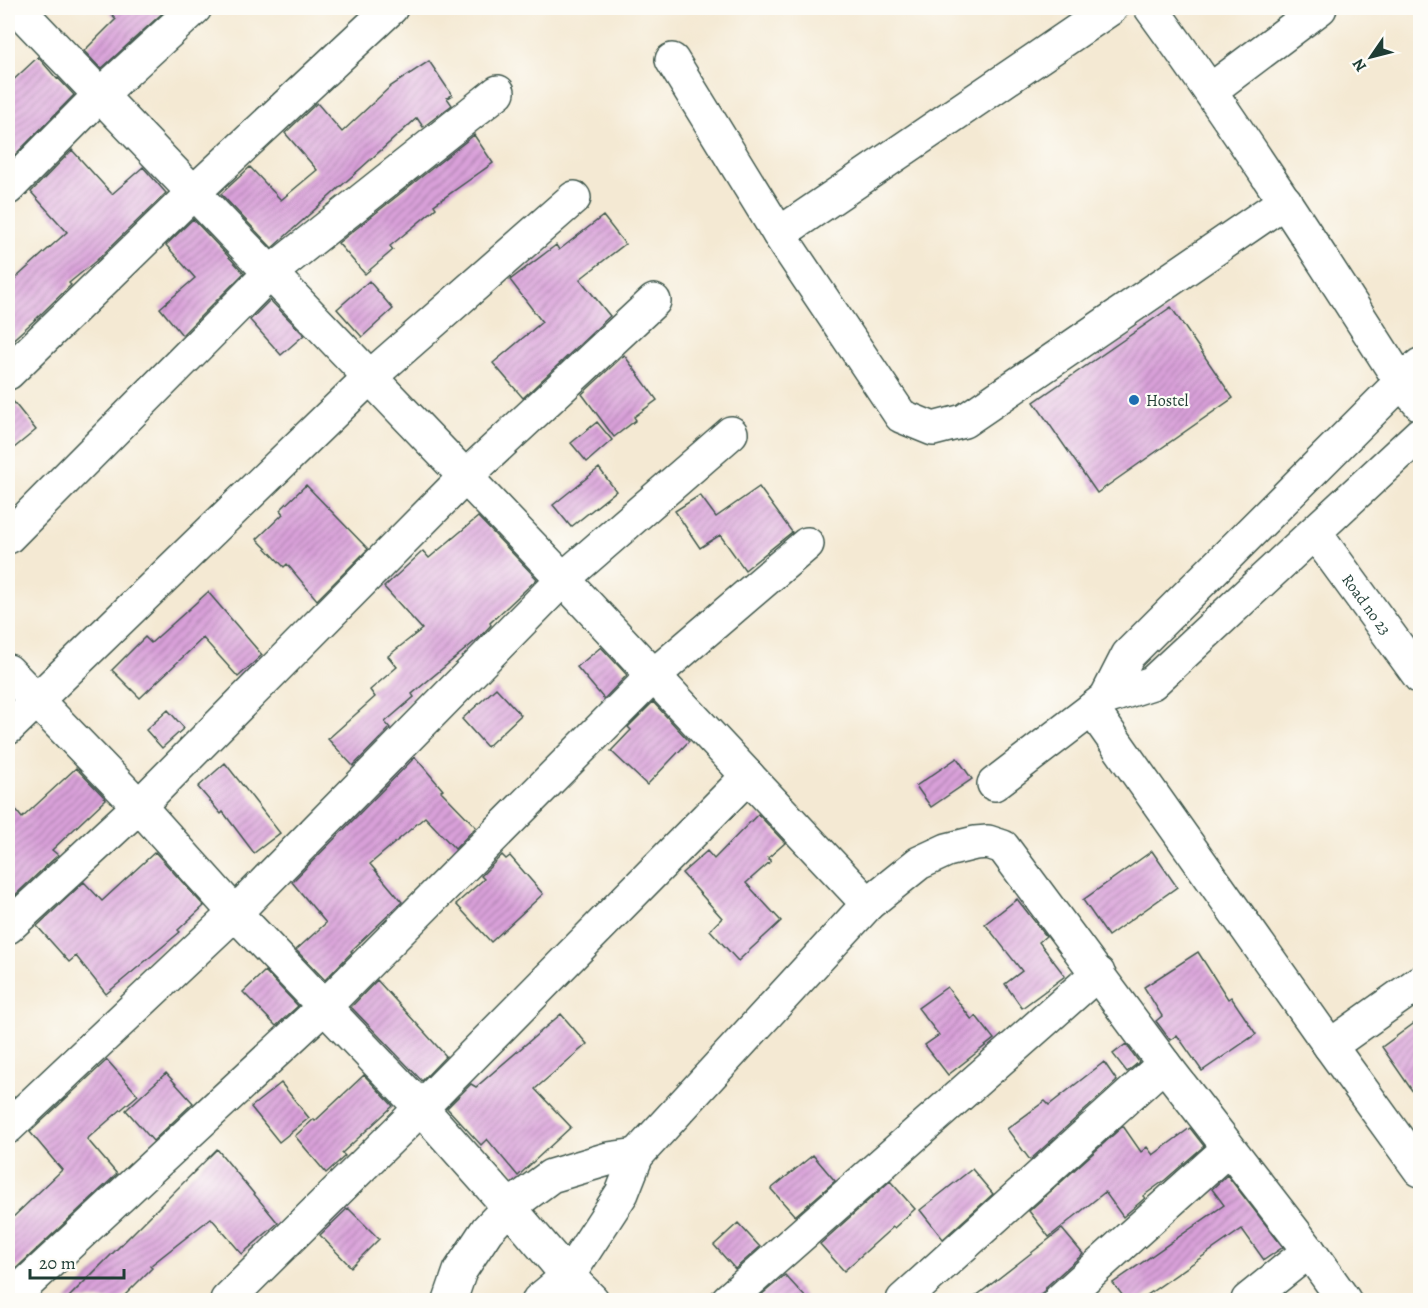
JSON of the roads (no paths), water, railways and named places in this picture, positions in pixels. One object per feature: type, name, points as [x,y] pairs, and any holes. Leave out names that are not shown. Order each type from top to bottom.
[{"type":"street","points":[[8,188],[100,95],[195,8]]},
{"type":"street","points":[[8,373],[194,192],[391,8]]},
{"type":"street","points":[[779,234],[1111,8]]},
{"type":"street","points":[[1099,703],[1128,656],[1414,383],[1285,201],[1211,90],[1151,8]]},
{"type":"street","points":[[1211,90],[1320,8]]},
{"type":"street","points":[[20,15],[194,192],[563,579],[868,904]]},
{"type":"street","points":[[672,60],[779,234],[901,416],[933,429],[964,421],[1285,201]]},
{"type":"street","points":[[8,537],[270,273],[498,92]]},
{"type":"street","points":[[8,728],[369,377],[574,198]]},
{"type":"street","points":[[8,927],[139,806],[465,477],[654,302]]},
{"type":"street","points":[[8,1127],[235,913],[563,579],[731,433]]},
{"type":"street","points":[[994,784],[1099,703],[1152,683],[1420,434]]},
{"type":"street","name":"Road no 23","points":[[1315,533],[1420,677]]},
{"type":"street","points":[[9,1300],[325,1006],[653,676],[807,544]]},
{"type":"street","points":[[8,671],[139,806],[235,913],[421,1108],[568,1276],[592,1300]]},
{"type":"street","points":[[1099,703],[1330,1046],[1420,1170]]},
{"type":"street","points":[[227,1300],[421,1108],[748,776]]},
{"type":"street","points":[[539,1300],[568,1276],[622,1192],[637,1155],[868,904],[919,863],[947,850],[988,842],[1003,847],[1164,1064],[1309,1251],[1344,1300]]},
{"type":"street","points":[[728,1300],[1098,974]]},
{"type":"street","points":[[1330,1046],[1420,982]]},
{"type":"street","points":[[903,1300],[1164,1064]]},
{"type":"street","points":[[1060,1300],[1228,1149]]},
{"type":"street","points":[[450,1300],[460,1271],[488,1230],[509,1207],[551,1176],[608,1159],[637,1155]]},
{"type":"street","points":[[1248,1300],[1309,1251]]},
{"type":"place","name":"Hostel","points":[[1134,400]]}]
